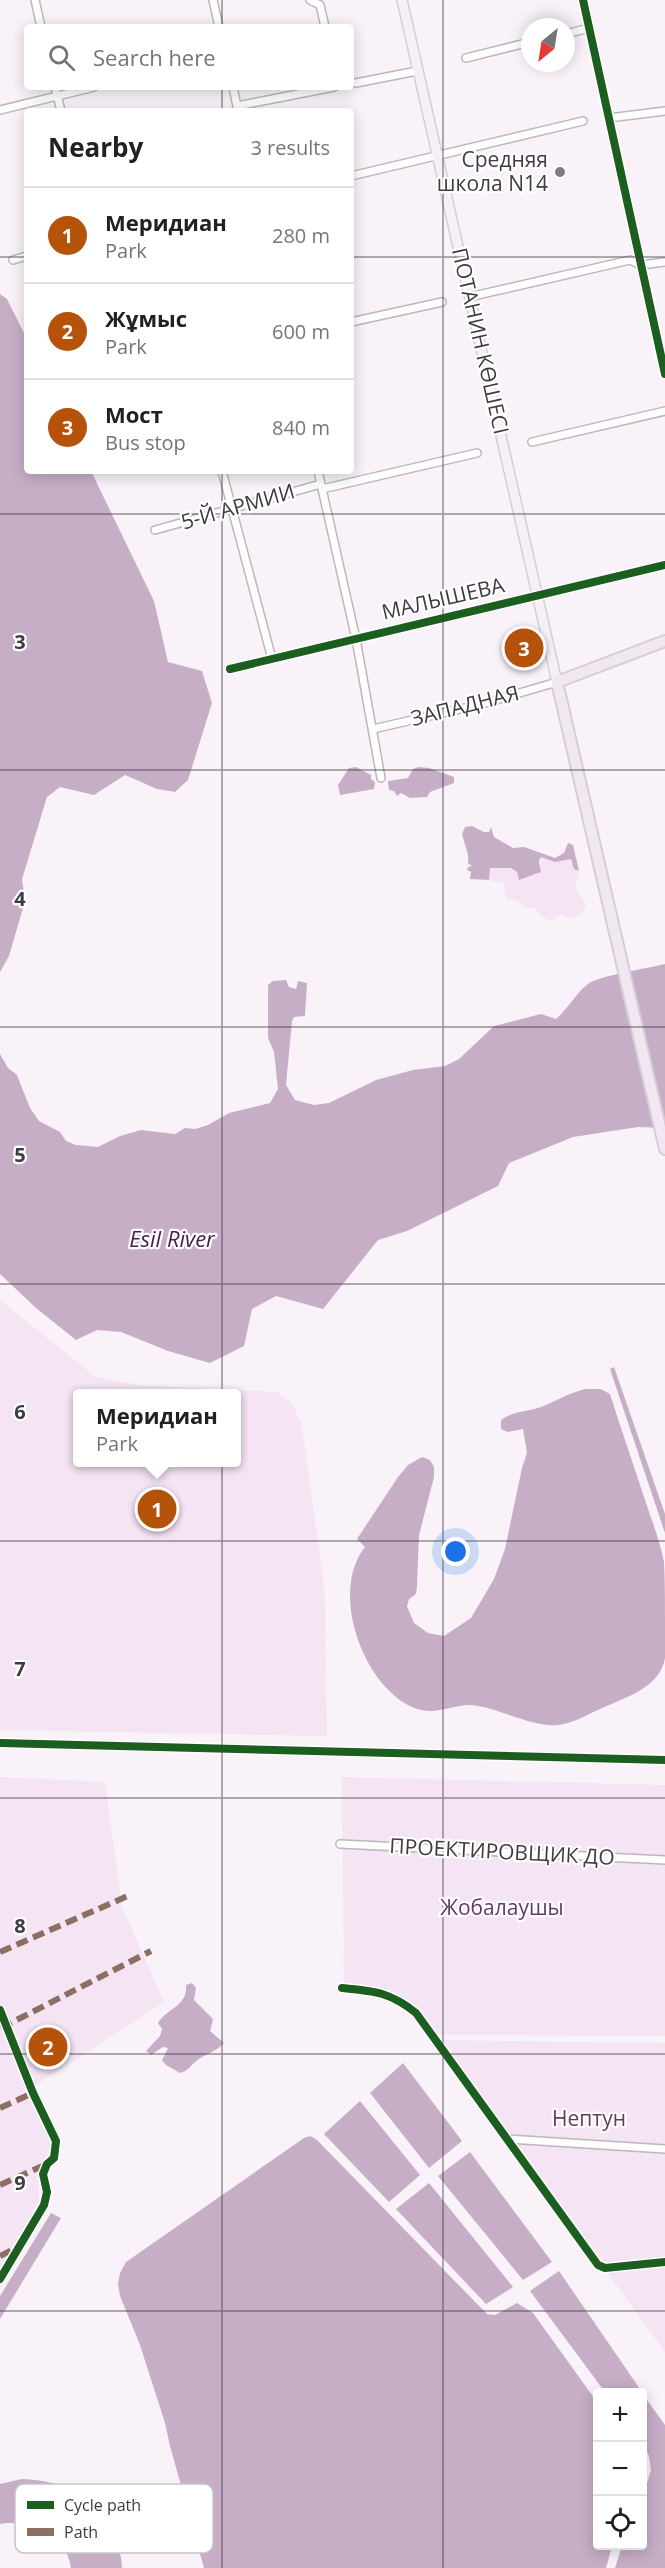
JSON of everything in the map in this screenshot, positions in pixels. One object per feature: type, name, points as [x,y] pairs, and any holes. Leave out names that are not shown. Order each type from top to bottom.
[{"type":"highway","points":[[665,641],[557,682],[665,1149]]},
{"type":"main road","name":"ПОТАНИН КӨШЕСІ","points":[[402,0],[557,682]]},
{"type":"street","points":[[35,0],[40,24]]},
{"type":"street","points":[[213,0],[218,24]]},
{"type":"street","points":[[310,0],[320,2],[324,24]]},
{"type":"street","points":[[583,0],[665,374]]},
{"type":"street","points":[[575,32],[590,28]]},
{"type":"street","points":[[466,58],[521,44]]},
{"type":"street","points":[[356,83],[417,71]]},
{"type":"street","points":[[56,90],[60,108]]},
{"type":"street","points":[[0,110],[80,90]]},
{"type":"street","points":[[234,90],[238,108]]},
{"type":"street","points":[[242,108],[321,90]]},
{"type":"street","points":[[609,118],[665,111]]},
{"type":"street","points":[[354,175],[583,122]]},
{"type":"street","points":[[13,261],[24,257]]},
{"type":"street","points":[[469,297],[630,260],[641,265],[665,262]]},
{"type":"street","points":[[354,321],[442,302]]},
{"type":"street","points":[[532,441],[665,411]]},
{"type":"street","name":"5-Й АРМИИ","points":[[155,530],[232,508],[477,453]]},
{"type":"street","points":[[223,474],[272,659]]},
{"type":"street","points":[[319,474],[356,639],[381,778]]},
{"type":"street","name":"МАЛЫШЕВА","points":[[230,669],[665,565]]},
{"type":"street","name":"ЗАПАДНАЯ","points":[[373,729],[482,704],[557,682]]},
{"type":"street","points":[[0,1743],[665,1760]]},
{"type":"street","name":"ПРОЕКТИРОВЩИК ДО","points":[[340,1844],[665,1860]]},
{"type":"street","points":[[342,1988],[377,1991],[390,1995],[416,2013],[598,2265],[605,2268],[665,2262]]},
{"type":"street","points":[[0,2010],[33,2093],[56,2141],[57,2151],[54,2158],[46,2164],[43,2174],[47,2192],[44,2205],[0,2279]]},
{"type":"street","points":[[507,2139],[665,2149]]},
{"type":"green space","points":[[541,856],[555,862],[571,859],[574,869],[579,871],[575,886],[586,905],[581,915],[572,919],[561,915],[552,921],[542,917],[535,908],[525,908],[517,900],[506,899],[504,884],[489,880],[489,868],[511,868],[526,876],[537,875],[541,866]]},
{"type":"green space","points":[[0,1300],[96,1377],[137,1385],[217,1389],[73,1389],[73,1467],[241,1467],[241,1390],[277,1392],[292,1403],[302,1426],[325,1593],[327,1736],[0,1730]]},
{"type":"green space","points":[[0,1777],[105,1782],[122,1907],[164,2002],[27,2091],[46,2128],[50,2148],[38,2173],[37,2206],[0,2268]]},
{"type":"green space","name":"Жобалаушы","points":[[342,1777],[665,1785],[665,2036],[435,2035],[407,2003],[397,1997],[374,1988],[344,1983]]},
{"type":"green space","name":"Нептун","points":[[439,2040],[665,2043],[665,2352]]},
{"type":"water","points":[[0,294],[7,299],[24,333],[24,474],[92,474],[154,601],[168,662],[202,671],[212,703],[188,780],[175,792],[157,789],[125,775],[94,795],[60,787],[47,797],[22,879],[25,901],[9,956],[0,972]]},
{"type":"water","points":[[356,767],[371,775],[371,779],[375,782],[374,789],[340,795],[338,785],[349,768]]},
{"type":"water","points":[[429,768],[454,777],[454,783],[430,792],[427,797],[410,798],[401,793],[397,796],[394,791],[389,790],[388,781],[408,778],[413,769]]},
{"type":"water","points":[[472,826],[484,832],[489,832],[491,827],[494,837],[513,848],[524,847],[555,858],[564,853],[568,843],[573,845],[579,871],[574,869],[571,859],[555,862],[541,857],[539,861],[541,872],[519,880],[517,872],[511,868],[490,868],[489,880],[470,879],[471,872],[467,870],[472,866],[468,863],[462,834],[465,827]]},
{"type":"water","name":"Esil River","points":[[665,964],[665,1128],[638,1127],[573,1137],[509,1163],[498,1186],[407,1231],[378,1240],[323,1309],[276,1296],[252,1309],[244,1346],[210,1363],[168,1351],[121,1332],[97,1330],[76,1340],[36,1308],[0,1274],[0,1054],[8,1068],[17,1075],[30,1108],[39,1121],[60,1132],[66,1141],[76,1145],[98,1147],[120,1136],[141,1130],[175,1134],[185,1128],[195,1129],[208,1125],[229,1113],[270,1103],[278,1089],[274,1052],[268,1038],[268,985],[273,981],[286,980],[289,987],[296,989],[298,981],[307,983],[305,1016],[294,1017],[292,1021],[286,1085],[295,1100],[314,1105],[329,1103],[376,1080],[413,1070],[445,1066],[459,1059],[494,1026],[541,1014],[556,1019],[588,984],[613,975]]},
{"type":"water","points":[[614,1367],[665,1514],[665,1533],[610,1369]]},
{"type":"water","points":[[585,1389],[601,1389],[610,1394],[660,1546],[664,1562],[665,1592],[665,1658],[662,1668],[656,1677],[640,1691],[582,1718],[563,1724],[539,1724],[479,1706],[463,1705],[435,1711],[412,1707],[394,1696],[379,1679],[366,1659],[357,1636],[351,1612],[350,1588],[355,1566],[365,1547],[357,1539],[408,1465],[422,1457],[430,1460],[434,1467],[434,1477],[419,1535],[416,1594],[409,1599],[407,1606],[414,1623],[428,1633],[444,1636],[471,1618],[494,1579],[505,1549],[527,1453],[523,1429],[508,1432],[501,1429],[501,1420]]},
{"type":"water","points":[[192,1983],[196,1988],[194,2000],[213,2019],[210,2031],[224,2043],[180,2073],[162,2060],[168,2048],[163,2047],[151,2055],[146,2051],[160,2036],[162,2029],[158,2023],[184,1998],[186,1985]]},
{"type":"water","points":[[403,2063],[462,2141],[429,2168],[370,2093]]},
{"type":"water","points":[[360,2101],[420,2175],[389,2202],[324,2134]]},
{"type":"water","points":[[310,2136],[316,2139],[487,2314],[495,2315],[517,2303],[533,2313],[593,2396],[593,2550],[611,2550],[606,2568],[204,2568],[200,2553],[213,2553],[213,2484],[181,2484],[165,2423],[140,2345],[120,2296],[118,2284],[120,2273],[126,2262],[304,2138]]},
{"type":"water","points":[[470,2152],[552,2262],[523,2280],[438,2176]]},
{"type":"water","points":[[429,2183],[513,2287],[486,2304],[396,2209]]},
{"type":"water","points":[[51,2213],[61,2218],[0,2319],[0,2296]]},
{"type":"water","points":[[559,2271],[639,2388],[602,2388],[530,2291]]},
{"type":"water","points":[[647,2400],[665,2425],[665,2568],[615,2568],[621,2550],[647,2550],[647,2484],[651,2470],[647,2452]]},
{"type":"water","points":[[22,2479],[54,2484],[15,2484],[15,2523],[0,2524],[0,2484]]},
{"type":"water","points":[[66,2553],[120,2553],[122,2568],[71,2568]]},
{"type":"marked path","points":[[0,1952],[130,1895]]},
{"type":"marked path","points":[[1,2028],[151,1951]]},
{"type":"marked path","points":[[0,2108],[33,2093]]},
{"type":"marked path","points":[[0,2185],[47,2164]]},
{"type":"marked path","points":[[0,2256],[16,2248]]},
{"type":"cycle path","points":[[583,0],[665,374]]},
{"type":"cycle path","points":[[230,669],[665,565]]},
{"type":"cycle path","points":[[0,1743],[665,1760]]},
{"type":"cycle path","points":[[342,1988],[363,1990],[390,1997],[416,2013],[598,2265],[605,2268],[665,2262]]},
{"type":"cycle path","points":[[0,2010],[33,2093],[56,2141],[54,2158],[47,2164],[43,2174],[47,2192],[44,2205],[0,2279]]},
{"type":"place","name":"Средняя школа N14","points":[[560,172]]},
{"type":"place","name":"Мост","points":[[524,648]]},
{"type":"place","name":"Меридиан","points":[[157,1509]]},
{"type":"place","name":"Жұмыс","points":[[48,2047]]}]
